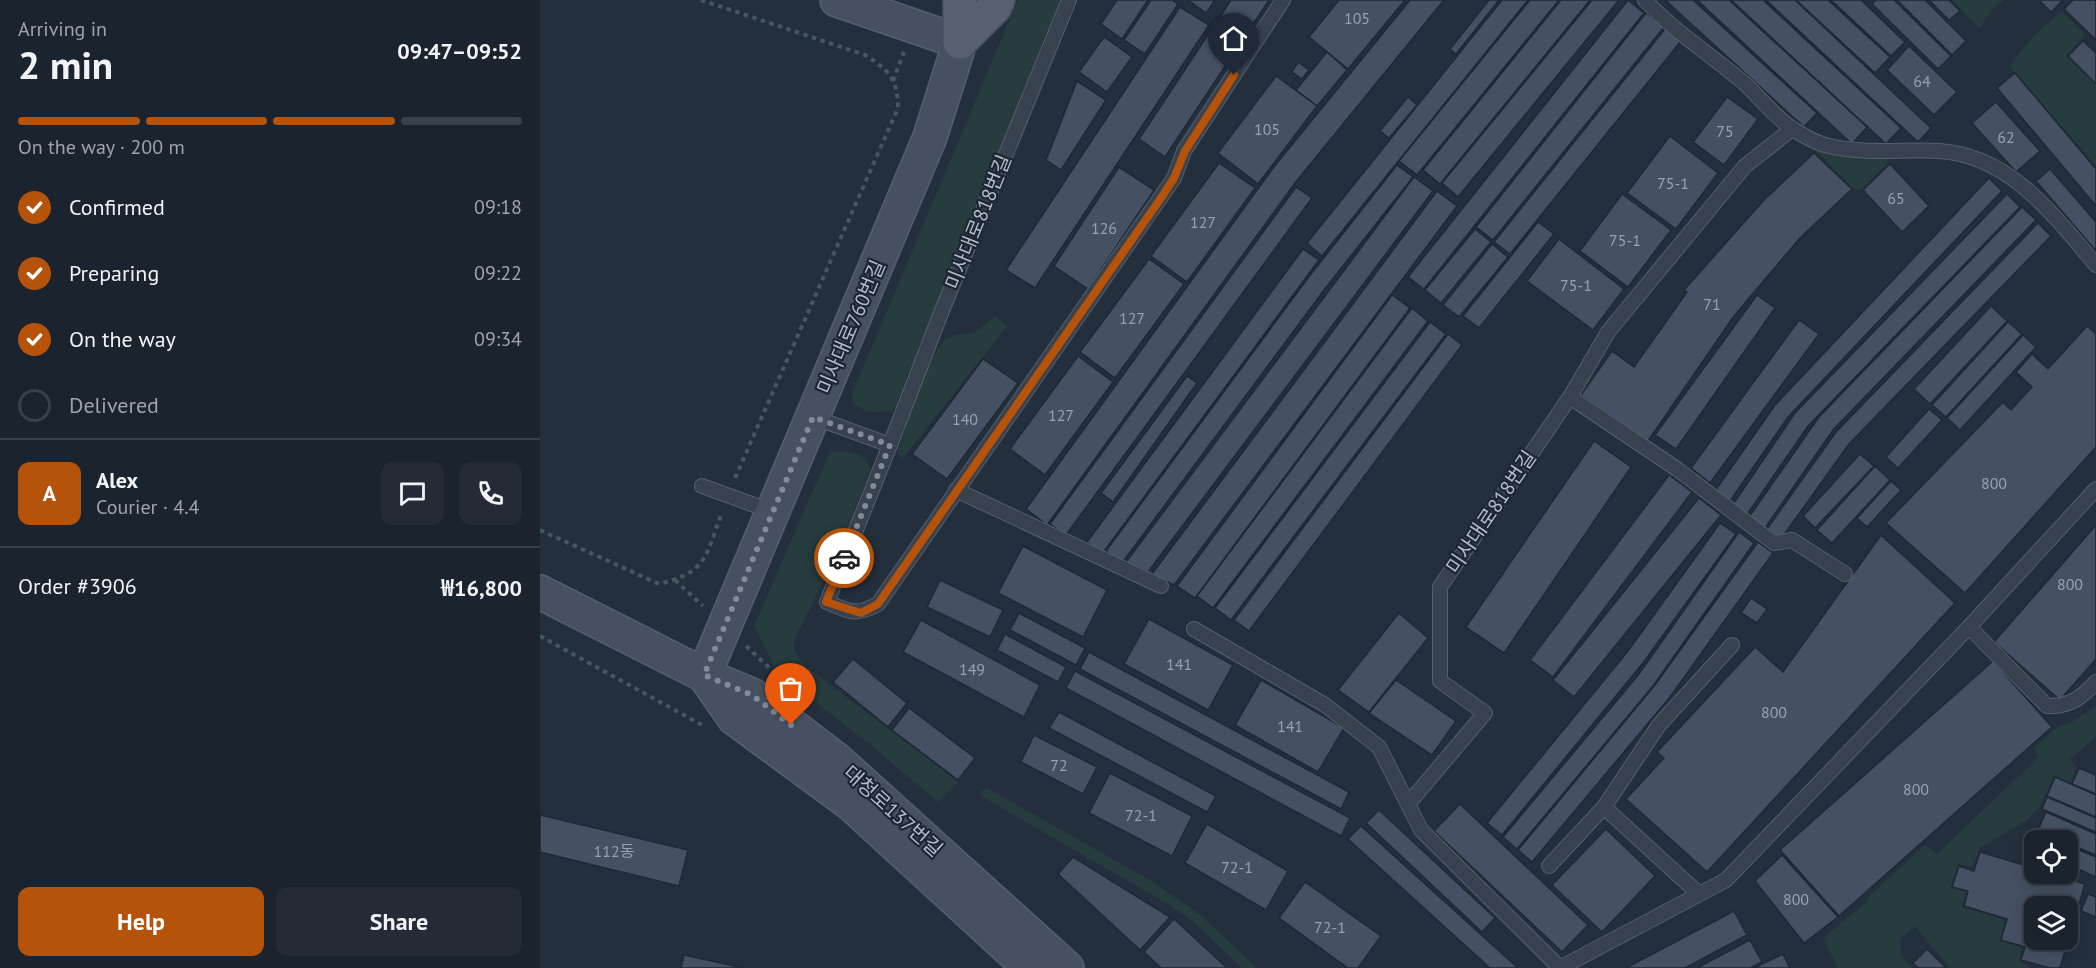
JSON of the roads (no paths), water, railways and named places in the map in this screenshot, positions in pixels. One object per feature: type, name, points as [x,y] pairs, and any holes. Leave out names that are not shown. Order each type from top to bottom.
[{"type":"main road","points":[[837,0],[960,42]]},
{"type":"main road","points":[[960,0],[960,42]]},
{"type":"main road","points":[[960,42],[995,7],[998,0]]},
{"type":"main road","name":"미사대로760번길","points":[[704,675],[930,137],[960,42]]},
{"type":"main road","name":"대청로137번길","points":[[540,592],[704,675],[752,695],[837,760],[1067,968]]},
{"type":"main road","name":"대청로137번길","points":[[704,675],[734,718],[802,765],[851,804],[1030,968]]},
{"type":"lane","name":"미사대로818번길","points":[[1069,0],[826,602],[861,613],[878,604],[1174,178],[1185,151],[1283,0]]},
{"type":"lane","points":[[1645,0],[1745,84],[1792,129],[1823,145],[1862,152],[1937,151],[1964,153],[1985,160],[2003,171],[2035,197],[2096,265]]},
{"type":"lane","name":"미사대로818번길","points":[[1408,804],[1485,713],[1440,681],[1440,587],[1570,397],[1608,332],[1745,166],[1792,129]]},
{"type":"lane","points":[[1570,397],[1677,469],[1774,543],[1792,540],[1845,574]]},
{"type":"lane","points":[[813,417],[890,445]]},
{"type":"lane","points":[[702,486],[774,512]]},
{"type":"lane","points":[[1194,629],[1325,705],[1379,747],[1421,831],[1560,968],[1726,880],[1969,627],[2096,489]]},
{"type":"lane","points":[[956,490],[1161,586]]},
{"type":"lane","points":[[1969,627],[2048,706],[2065,706],[2085,693],[2096,682]]},
{"type":"lane","points":[[1549,866],[1604,807],[1659,725],[1732,645]]},
{"type":"lane","points":[[1604,807],[1700,894]]}]
